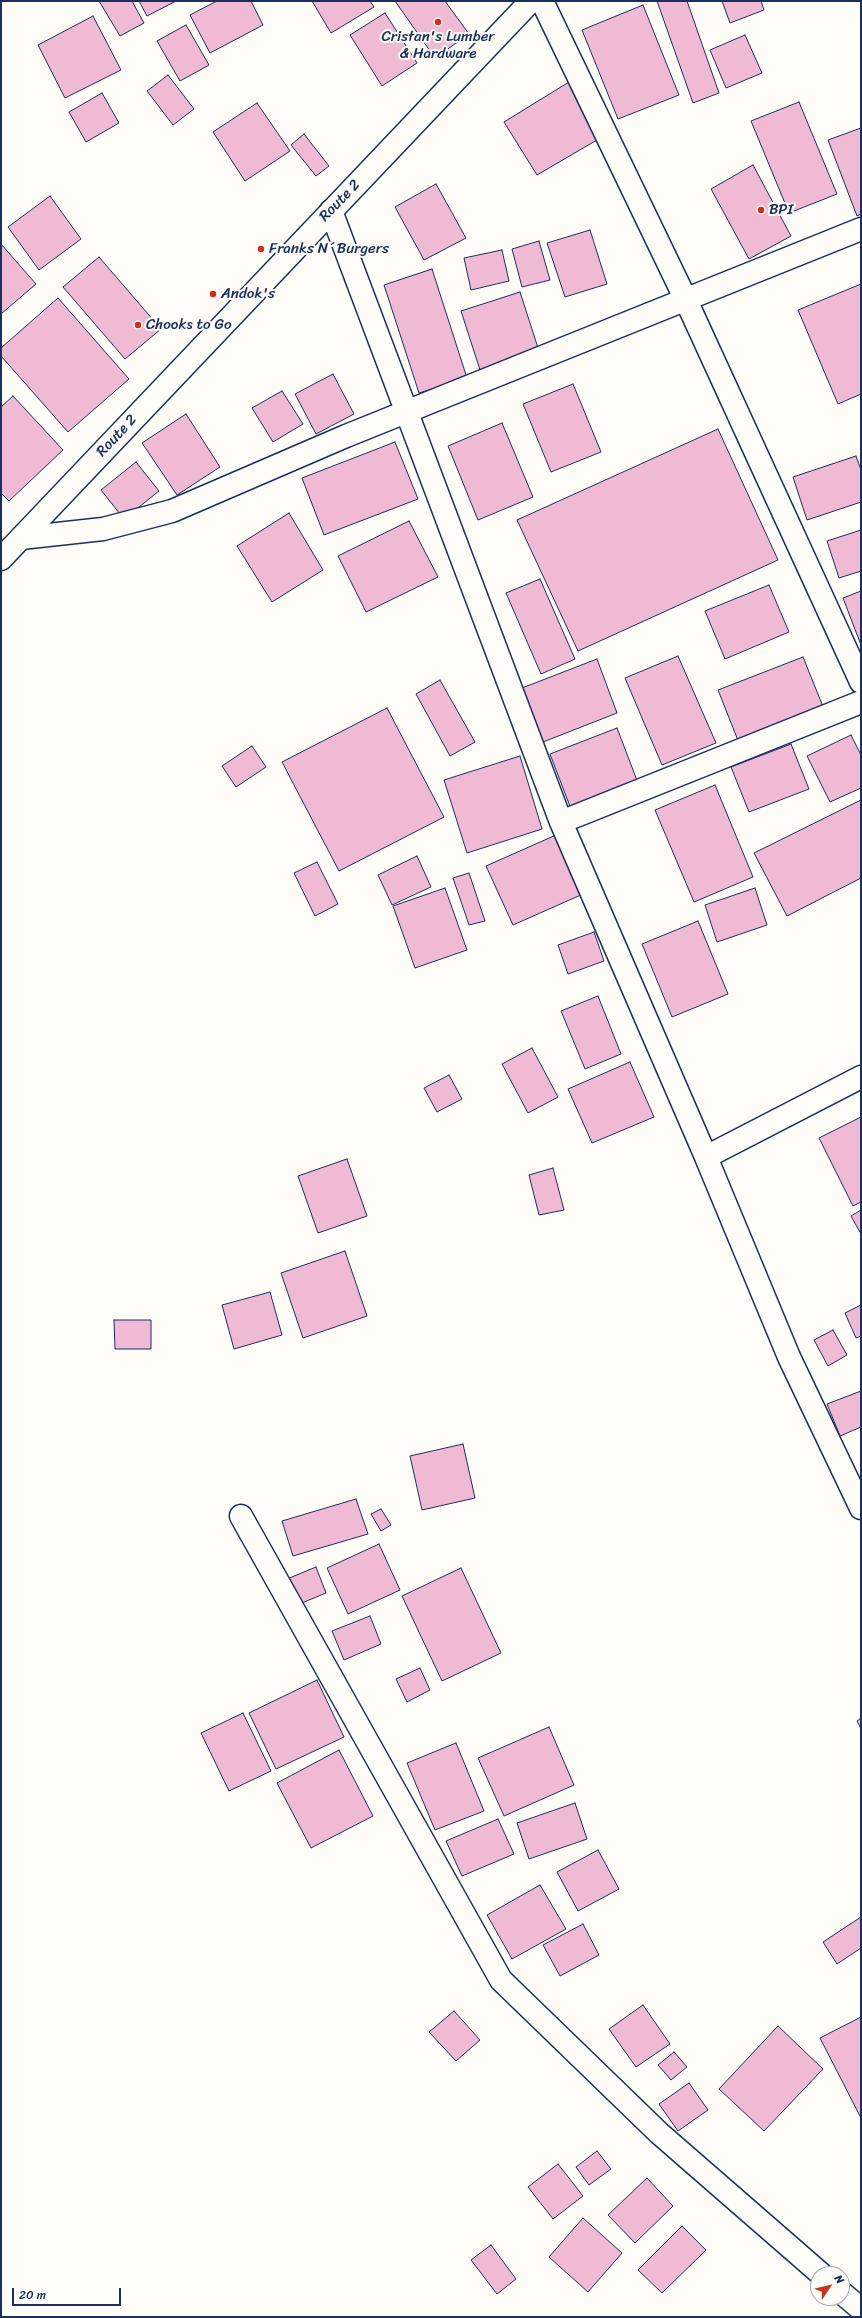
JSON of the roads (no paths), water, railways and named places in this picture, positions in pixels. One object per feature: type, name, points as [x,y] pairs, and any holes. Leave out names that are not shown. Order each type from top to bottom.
[{"type":"main road","name":"Route 2","points":[[1,559],[531,1]]},
{"type":"main road","points":[[542,1],[685,298],[861,682]]},
{"type":"main road","points":[[331,211],[561,822],[706,1157],[789,1357],[861,1508]]},
{"type":"main road","points":[[21,538],[103,529],[172,511],[407,412],[685,298],[861,229]]},
{"type":"main road","points":[[561,822],[861,702]]},
{"type":"main road","points":[[706,1157],[861,1077]]},
{"type":"main road","points":[[242,1516],[500,1980],[658,2133],[811,2266]]},
{"type":"main road","points":[[850,2300],[861,2309]]},
{"type":"place","name":"Cristan's Lumber & Hardware","points":[[438,22]]},
{"type":"place","name":"BPI","points":[[761,210]]},
{"type":"place","name":"Franks N´Burgers","points":[[261,249]]},
{"type":"place","name":"Andok's","points":[[213,294]]},
{"type":"place","name":"Chooks to Go","points":[[138,325]]}]
